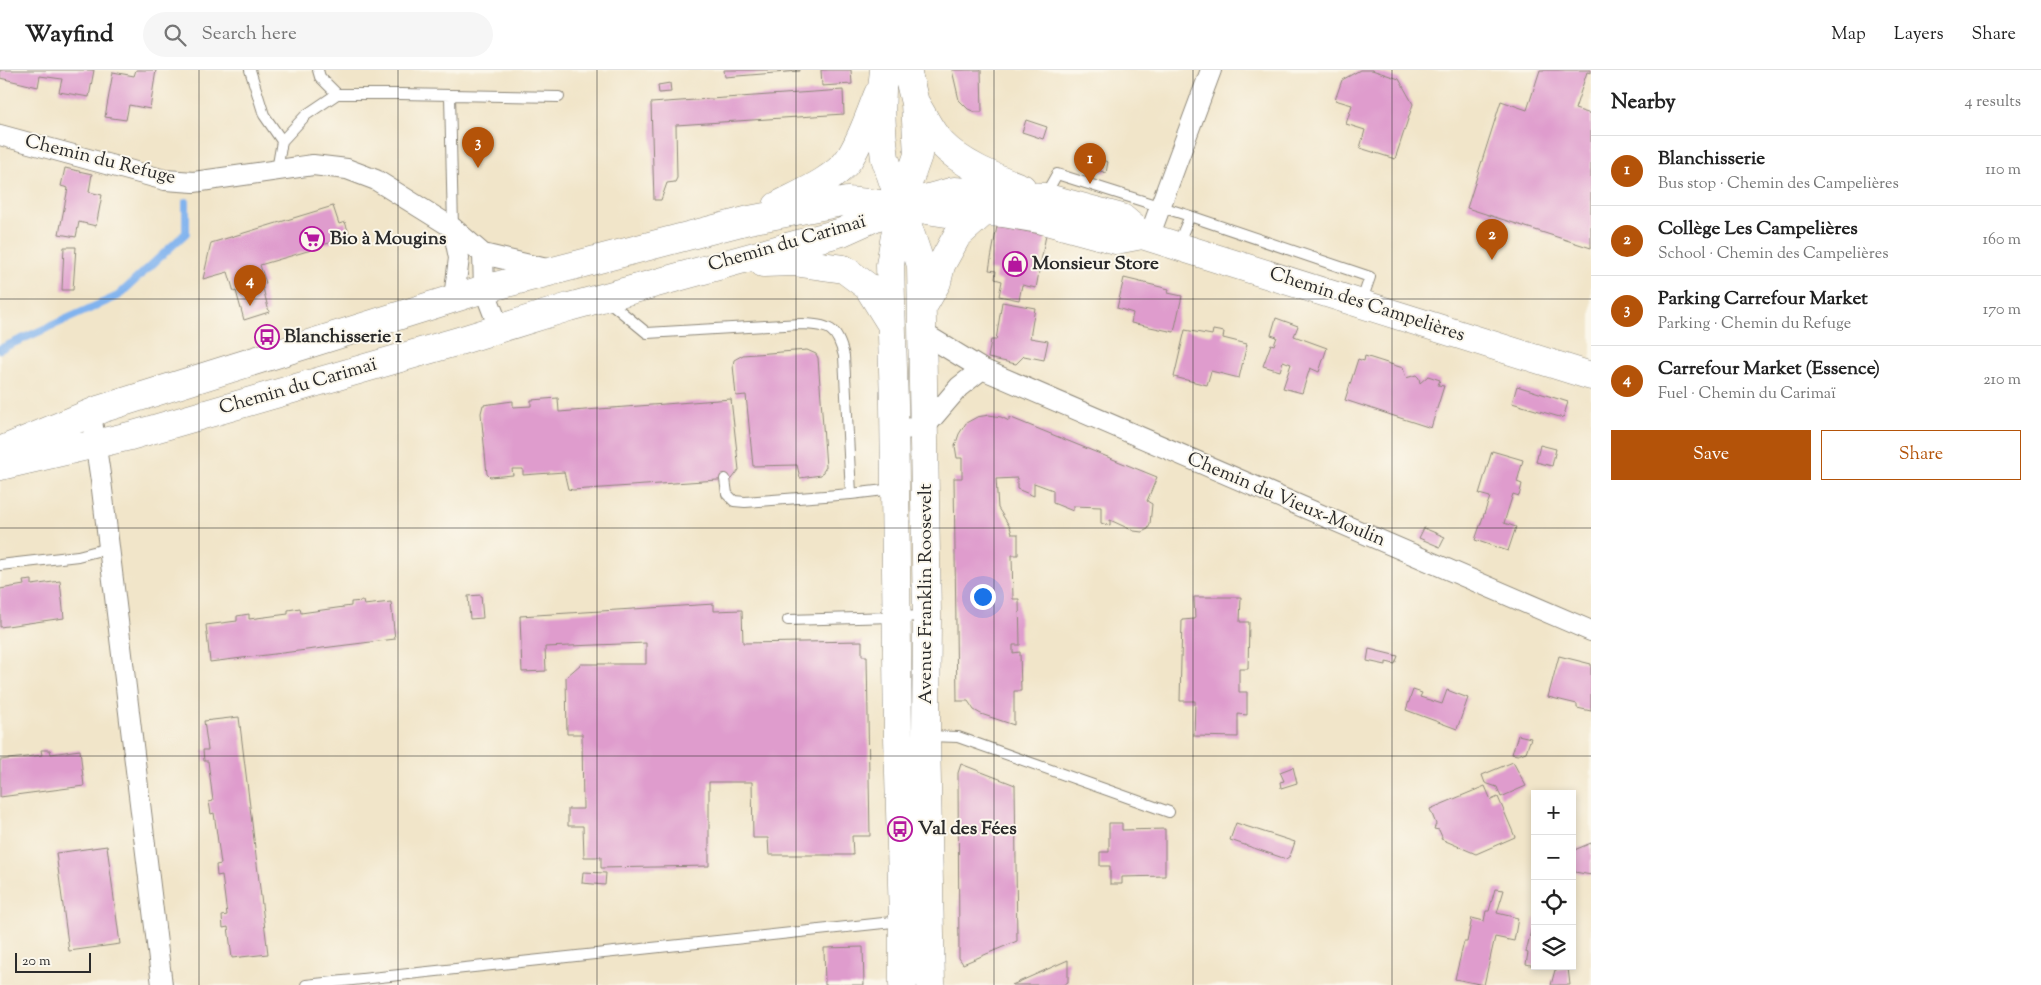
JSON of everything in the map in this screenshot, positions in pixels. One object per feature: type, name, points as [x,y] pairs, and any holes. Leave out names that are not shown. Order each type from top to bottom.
[{"type":"main road","name":"Avenue Franklin Roosevelt","points":[[907,70],[915,102],[918,155],[900,206],[890,265],[896,617],[912,736],[917,919],[931,985]]},
{"type":"main road","name":"Avenue Franklin Roosevelt","points":[[883,77],[884,152],[900,206],[921,265],[927,616],[912,736]]},
{"type":"main road","points":[[749,220],[823,182],[848,161],[860,139],[883,77]]},
{"type":"main road","points":[[915,102],[940,143],[956,157],[997,179],[1044,197]]},
{"type":"main road","name":"Chemin des Campelières","points":[[900,206],[954,191],[1044,197],[1122,218],[1145,236],[1591,376]]},
{"type":"main road","name":"Chemin du Carimaï","points":[[0,451],[91,414],[484,289],[749,220],[847,201],[900,206]]},
{"type":"main road","name":"Chemin des Campelières","points":[[900,206],[953,214],[984,212],[1039,219],[1116,240],[1145,236]]},
{"type":"main road","name":"Chemin du Carimaï","points":[[0,466],[130,436],[603,297],[852,229],[900,206]]},
{"type":"main road","points":[[922,321],[938,282],[942,265],[957,236],[984,212]]},
{"type":"main road","points":[[724,263],[792,262],[844,269],[868,287],[892,326]]},
{"type":"main road","name":"Avenue Franklin Roosevelt","points":[[903,985],[917,919]]},
{"type":"street","points":[[1145,236],[1161,206],[1212,70]]},
{"type":"street","name":"Chemin du Refuge","points":[[0,134],[164,180],[194,182],[313,165],[347,169],[376,180],[453,228],[483,254],[554,271]]},
{"type":"street","points":[[453,228],[459,258],[454,298]]},
{"type":"street","points":[[483,254],[484,289],[499,328]]},
{"type":"street","name":"Chemin du Vieux-Moulin","points":[[922,321],[982,370],[1591,631]]},
{"type":"street","points":[[894,429],[924,428],[959,387],[982,370]]},
{"type":"street","points":[[91,414],[162,985]]},
{"type":"lane","points":[[250,70],[264,115],[282,141]]},
{"type":"lane","points":[[318,70],[320,77],[337,94]]},
{"type":"lane","points":[[277,170],[282,141],[306,115],[337,94],[559,96]]},
{"type":"lane","points":[[450,95],[453,228]]},
{"type":"lane","points":[[1044,197],[1057,174],[1161,206],[1370,277],[1362,303]]},
{"type":"lane","points":[[1178,245],[1190,216]]},
{"type":"lane","points":[[603,297],[647,333],[801,324],[820,325],[830,329],[840,338],[844,356],[851,494]]},
{"type":"lane","points":[[725,479],[727,494],[734,501],[745,502],[894,489]]},
{"type":"lane","points":[[0,565],[78,556],[109,548]]},
{"type":"lane","points":[[788,620],[927,616]]},
{"type":"lane","points":[[912,736],[958,737],[1169,812]]},
{"type":"lane","points":[[306,985],[917,919]]},
{"type":"building","points":[[0,70],[94,70],[89,97],[59,92],[62,79],[40,76],[38,87],[0,78]]},
{"type":"building","points":[[136,70],[156,70],[150,109],[129,105],[126,120],[105,117],[113,72],[134,76]]},
{"type":"building","points":[[724,70],[800,70],[800,71],[725,77]]},
{"type":"building","points":[[821,70],[851,70],[852,84],[822,86]]},
{"type":"building","points":[[952,70],[981,70],[982,112],[968,109],[959,100]]},
{"type":"building","points":[[1360,70],[1372,70],[1399,79],[1413,104],[1395,159],[1360,148],[1365,130],[1346,124],[1352,105],[1335,100],[1342,80]]},
{"type":"building","points":[[1540,70],[1591,70],[1591,73],[1587,72],[1575,109],[1591,114],[1591,248],[1467,208],[1501,101],[1527,110]]},
{"type":"building","points":[[670,83],[671,92],[659,93],[658,85]]},
{"type":"building","points":[[843,90],[844,114],[676,125],[677,178],[675,182],[667,183],[661,200],[654,200],[651,103]]},
{"type":"building","points":[[1026,120],[1047,127],[1043,139],[1022,132]]},
{"type":"building","points":[[1084,154],[1108,162],[1106,173],[1081,164]]},
{"type":"building","points":[[65,168],[92,174],[89,192],[102,195],[96,226],[79,222],[76,237],[59,234],[68,188],[61,186]]},
{"type":"building","points":[[333,206],[339,224],[345,222],[349,233],[342,235],[344,239],[260,265],[266,283],[262,284],[269,312],[244,320],[236,291],[234,292],[228,272],[203,279],[211,243]]},
{"type":"building","points":[[997,226],[1046,235],[1036,288],[1022,285],[1019,300],[999,296],[1002,281],[995,279],[996,271],[989,270]]},
{"type":"building","points":[[64,247],[76,247],[73,290],[62,290]]},
{"type":"building","points":[[1124,278],[1169,289],[1168,293],[1182,296],[1174,332],[1131,323],[1133,313],[1117,308]]},
{"type":"building","points":[[1002,302],[1035,308],[1030,338],[1048,341],[1044,360],[1024,356],[1016,364],[988,358],[991,340],[996,340]]},
{"type":"building","points":[[1276,318],[1298,326],[1294,336],[1327,348],[1319,372],[1310,368],[1302,393],[1283,388],[1291,364],[1283,361],[1280,371],[1263,366],[1271,344],[1274,345],[1277,337],[1271,335]]},
{"type":"building","points":[[1185,330],[1212,335],[1213,330],[1224,332],[1223,338],[1247,344],[1239,378],[1211,371],[1207,385],[1174,377]]},
{"type":"building","points":[[807,350],[816,354],[818,358],[826,467],[821,475],[800,478],[797,465],[753,466],[746,395],[736,396],[733,365],[734,360],[743,355]]},
{"type":"building","points":[[1365,356],[1403,368],[1406,378],[1416,375],[1420,383],[1428,376],[1440,380],[1438,385],[1444,386],[1431,428],[1345,400],[1358,359],[1364,361]]},
{"type":"building","points":[[1517,386],[1568,402],[1563,418],[1512,403]]},
{"type":"building","points":[[558,398],[559,412],[731,399],[739,470],[732,479],[573,490],[568,489],[564,472],[523,475],[523,469],[512,469],[513,475],[490,477],[487,474],[481,413],[483,405],[513,401],[513,407],[531,406],[531,400]]},
{"type":"building","points":[[989,415],[1001,417],[1009,421],[1009,417],[1157,477],[1147,501],[1152,504],[1150,524],[1148,529],[1142,532],[1134,531],[1110,520],[1110,526],[1101,523],[1101,507],[1073,506],[1073,511],[1053,503],[1053,490],[1034,483],[1034,496],[1017,489],[1017,478],[996,479],[998,508],[1010,527],[1012,534],[1018,534],[1018,555],[1012,555],[1013,599],[1019,599],[1020,645],[1013,645],[1013,653],[1020,652],[1021,691],[1014,691],[1014,725],[981,714],[974,710],[968,701],[957,701],[954,478],[962,478],[962,458],[957,458],[955,446],[959,434],[966,423],[977,417]]},
{"type":"building","points":[[1540,445],[1556,449],[1552,466],[1536,462]]},
{"type":"building","points":[[1492,451],[1523,460],[1517,482],[1522,484],[1519,496],[1513,494],[1504,523],[1516,527],[1508,551],[1475,540],[1490,497],[1479,494]]},
{"type":"building","points":[[1424,528],[1445,537],[1440,547],[1419,538]]},
{"type":"building","points":[[32,580],[32,585],[60,581],[64,618],[0,627],[0,589],[24,585],[23,581]]},
{"type":"building","points":[[481,595],[483,618],[470,619],[468,596]]},
{"type":"building","points":[[1194,597],[1241,597],[1240,622],[1249,622],[1248,669],[1239,669],[1239,692],[1247,692],[1247,715],[1238,714],[1238,737],[1194,736],[1195,701],[1180,701],[1182,620],[1195,619]]},
{"type":"building","points":[[363,601],[364,605],[391,602],[395,639],[210,662],[206,625],[237,621],[237,616],[249,614],[249,619],[288,614],[288,610],[300,608],[301,613],[351,606],[351,602]]},
{"type":"building","points":[[714,604],[714,611],[742,610],[743,643],[862,641],[862,656],[867,656],[870,836],[852,836],[853,855],[769,855],[768,838],[753,838],[752,782],[709,782],[709,866],[601,868],[601,857],[584,857],[583,826],[568,826],[568,809],[583,809],[582,734],[567,734],[566,677],[581,664],[646,664],[646,643],[545,647],[546,671],[522,672],[520,616]]},
{"type":"building","points":[[1369,649],[1398,656],[1395,664],[1386,662],[1386,665],[1367,661]]},
{"type":"building","points":[[1559,656],[1591,664],[1591,711],[1577,708],[1577,704],[1548,697]]},
{"type":"building","points":[[1413,690],[1422,693],[1420,697],[1442,704],[1447,690],[1468,698],[1457,729],[1406,710]]},
{"type":"building","points":[[239,717],[268,954],[232,958],[228,927],[223,928],[222,916],[227,915],[222,875],[217,876],[216,865],[221,864],[214,813],[211,814],[209,802],[213,801],[208,761],[204,761],[203,750],[208,750],[204,721]]},
{"type":"building","points":[[1518,735],[1531,738],[1526,752],[1518,755],[1512,754]]},
{"type":"building","points":[[41,750],[50,750],[51,754],[80,750],[84,786],[0,797],[0,760],[42,755]]},
{"type":"building","points":[[1513,762],[1526,786],[1501,797],[1497,787],[1485,783],[1482,775]]},
{"type":"building","points":[[961,764],[1015,785],[1017,941],[963,964],[959,958],[958,773]]},
{"type":"building","points":[[1293,767],[1297,783],[1281,788],[1280,782],[1284,781],[1280,772]]},
{"type":"building","points":[[1485,786],[1491,800],[1498,797],[1515,837],[1476,854],[1441,839],[1439,830],[1434,829],[1436,824],[1430,809]]},
{"type":"building","points":[[1109,823],[1122,823],[1122,830],[1165,829],[1165,876],[1122,877],[1122,884],[1110,884],[1110,866],[1100,866],[1100,852],[1109,852]]},
{"type":"building","points":[[1236,823],[1295,842],[1290,856],[1286,859],[1230,840]]},
{"type":"building","points":[[1591,843],[1591,875],[1576,872],[1576,849]]},
{"type":"building","points":[[107,846],[120,944],[69,951],[56,853]]},
{"type":"building","points":[[583,872],[606,873],[605,885],[582,883]]},
{"type":"building","points":[[1495,889],[1504,890],[1497,913],[1518,918],[1514,941],[1495,937],[1484,985],[1455,979],[1464,942],[1467,942],[1472,918],[1484,921]]},
{"type":"building","points":[[1531,931],[1531,965],[1526,964],[1528,953],[1526,952]]},
{"type":"building","points":[[863,947],[864,985],[825,985],[824,948]]},
{"type":"building","points":[[1068,960],[1068,982],[1063,985],[1012,985]]},
{"type":"building","points":[[1555,970],[1568,970],[1570,985],[1551,985]]},
{"type":"waterway","points":[[0,349],[118,296],[186,233],[186,202]]},
{"type":"place","name":"Parking Carrefour Market","points":[[478,168]]},
{"type":"place","name":"Blanchisserie","points":[[1090,184]]},
{"type":"place","name":"Bio à Mougins","points":[[312,239]]},
{"type":"place","name":"Collège Les Campelières","points":[[1492,260]]},
{"type":"place","name":"Monsieur Store","points":[[1015,264]]},
{"type":"place","name":"Carrefour Market (Essence)","points":[[250,306]]},
{"type":"place","name":"Blanchisserie 1","points":[[267,337]]},
{"type":"place","name":"Val des Fées","points":[[900,829]]}]
